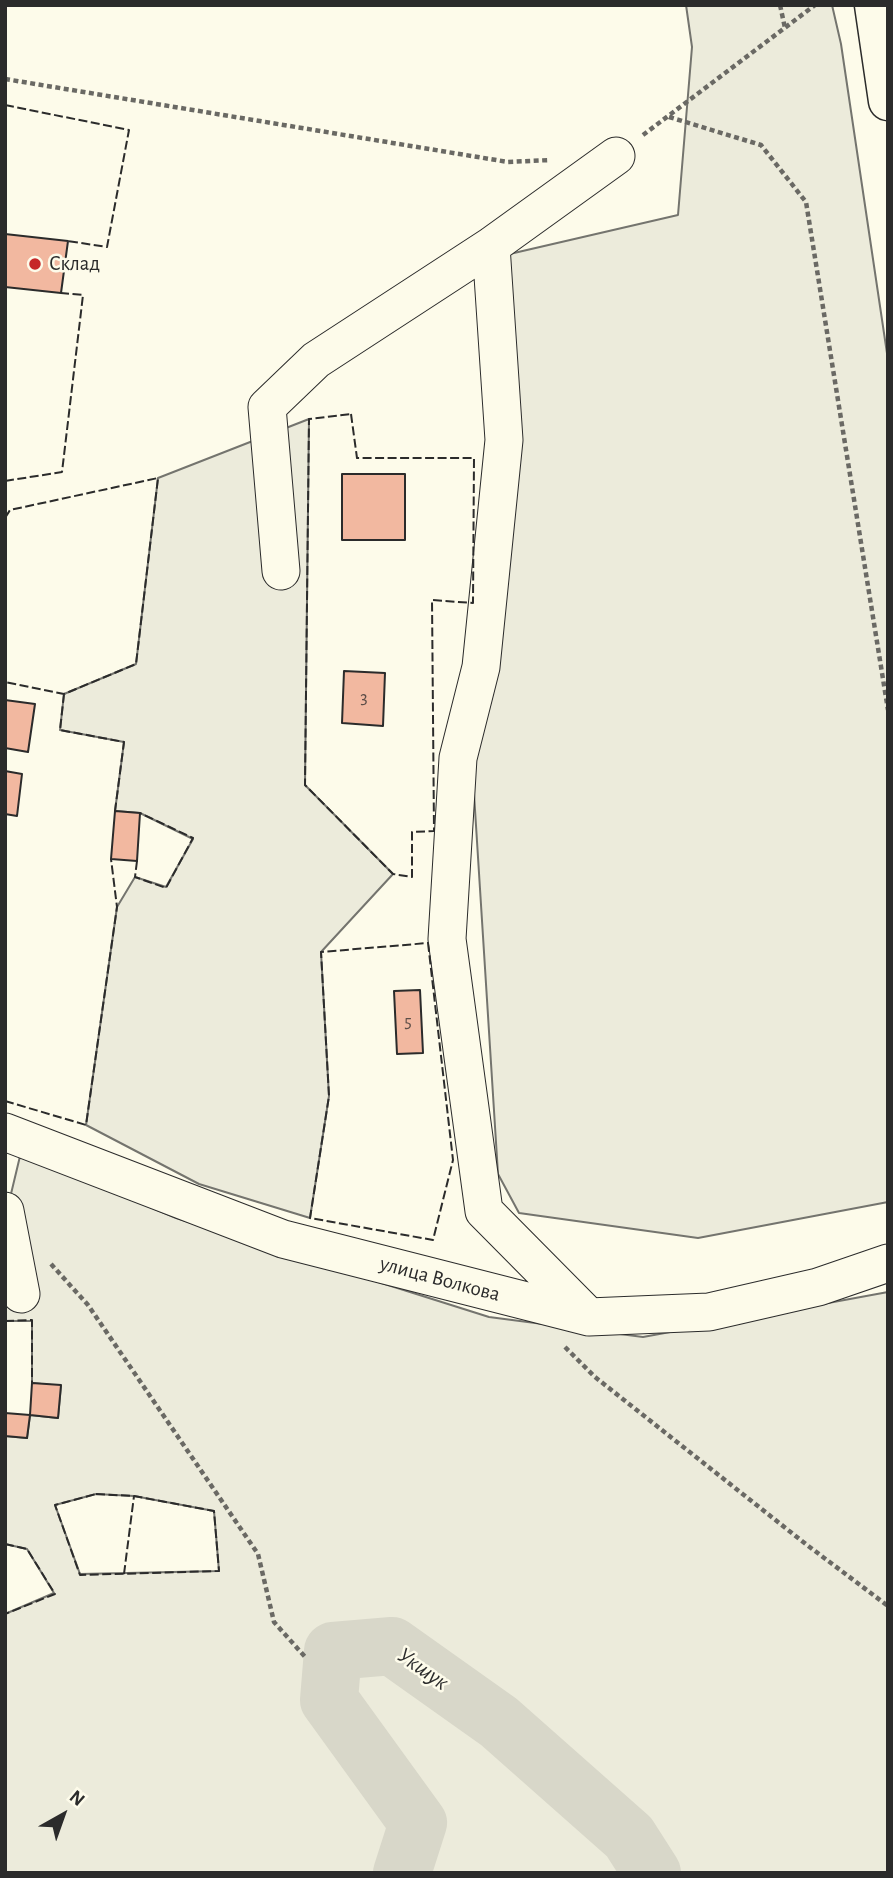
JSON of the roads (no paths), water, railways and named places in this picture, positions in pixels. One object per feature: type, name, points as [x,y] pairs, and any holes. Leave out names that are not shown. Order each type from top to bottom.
[{"type":"main road","points":[[874,5],[888,102]]},
{"type":"street","points":[[281,570],[267,407],[316,360],[491,246],[616,156]]},
{"type":"street","points":[[491,246],[504,440],[481,667],[458,758],[447,939],[484,1211],[589,1317]]},
{"type":"street","name":"улица Волкова","points":[[10,1140],[283,1239],[589,1317],[709,1312],[818,1287],[888,1263]]},
{"type":"street","points":[[5,1210],[21,1294]]},
{"type":"waterway","name":"Укшук","points":[[402,1873],[418,1823],[329,1700],[333,1651],[392,1646],[499,1722],[629,1837],[652,1873]]},
{"type":"place","name":"Склад","points":[[35,264]]}]
